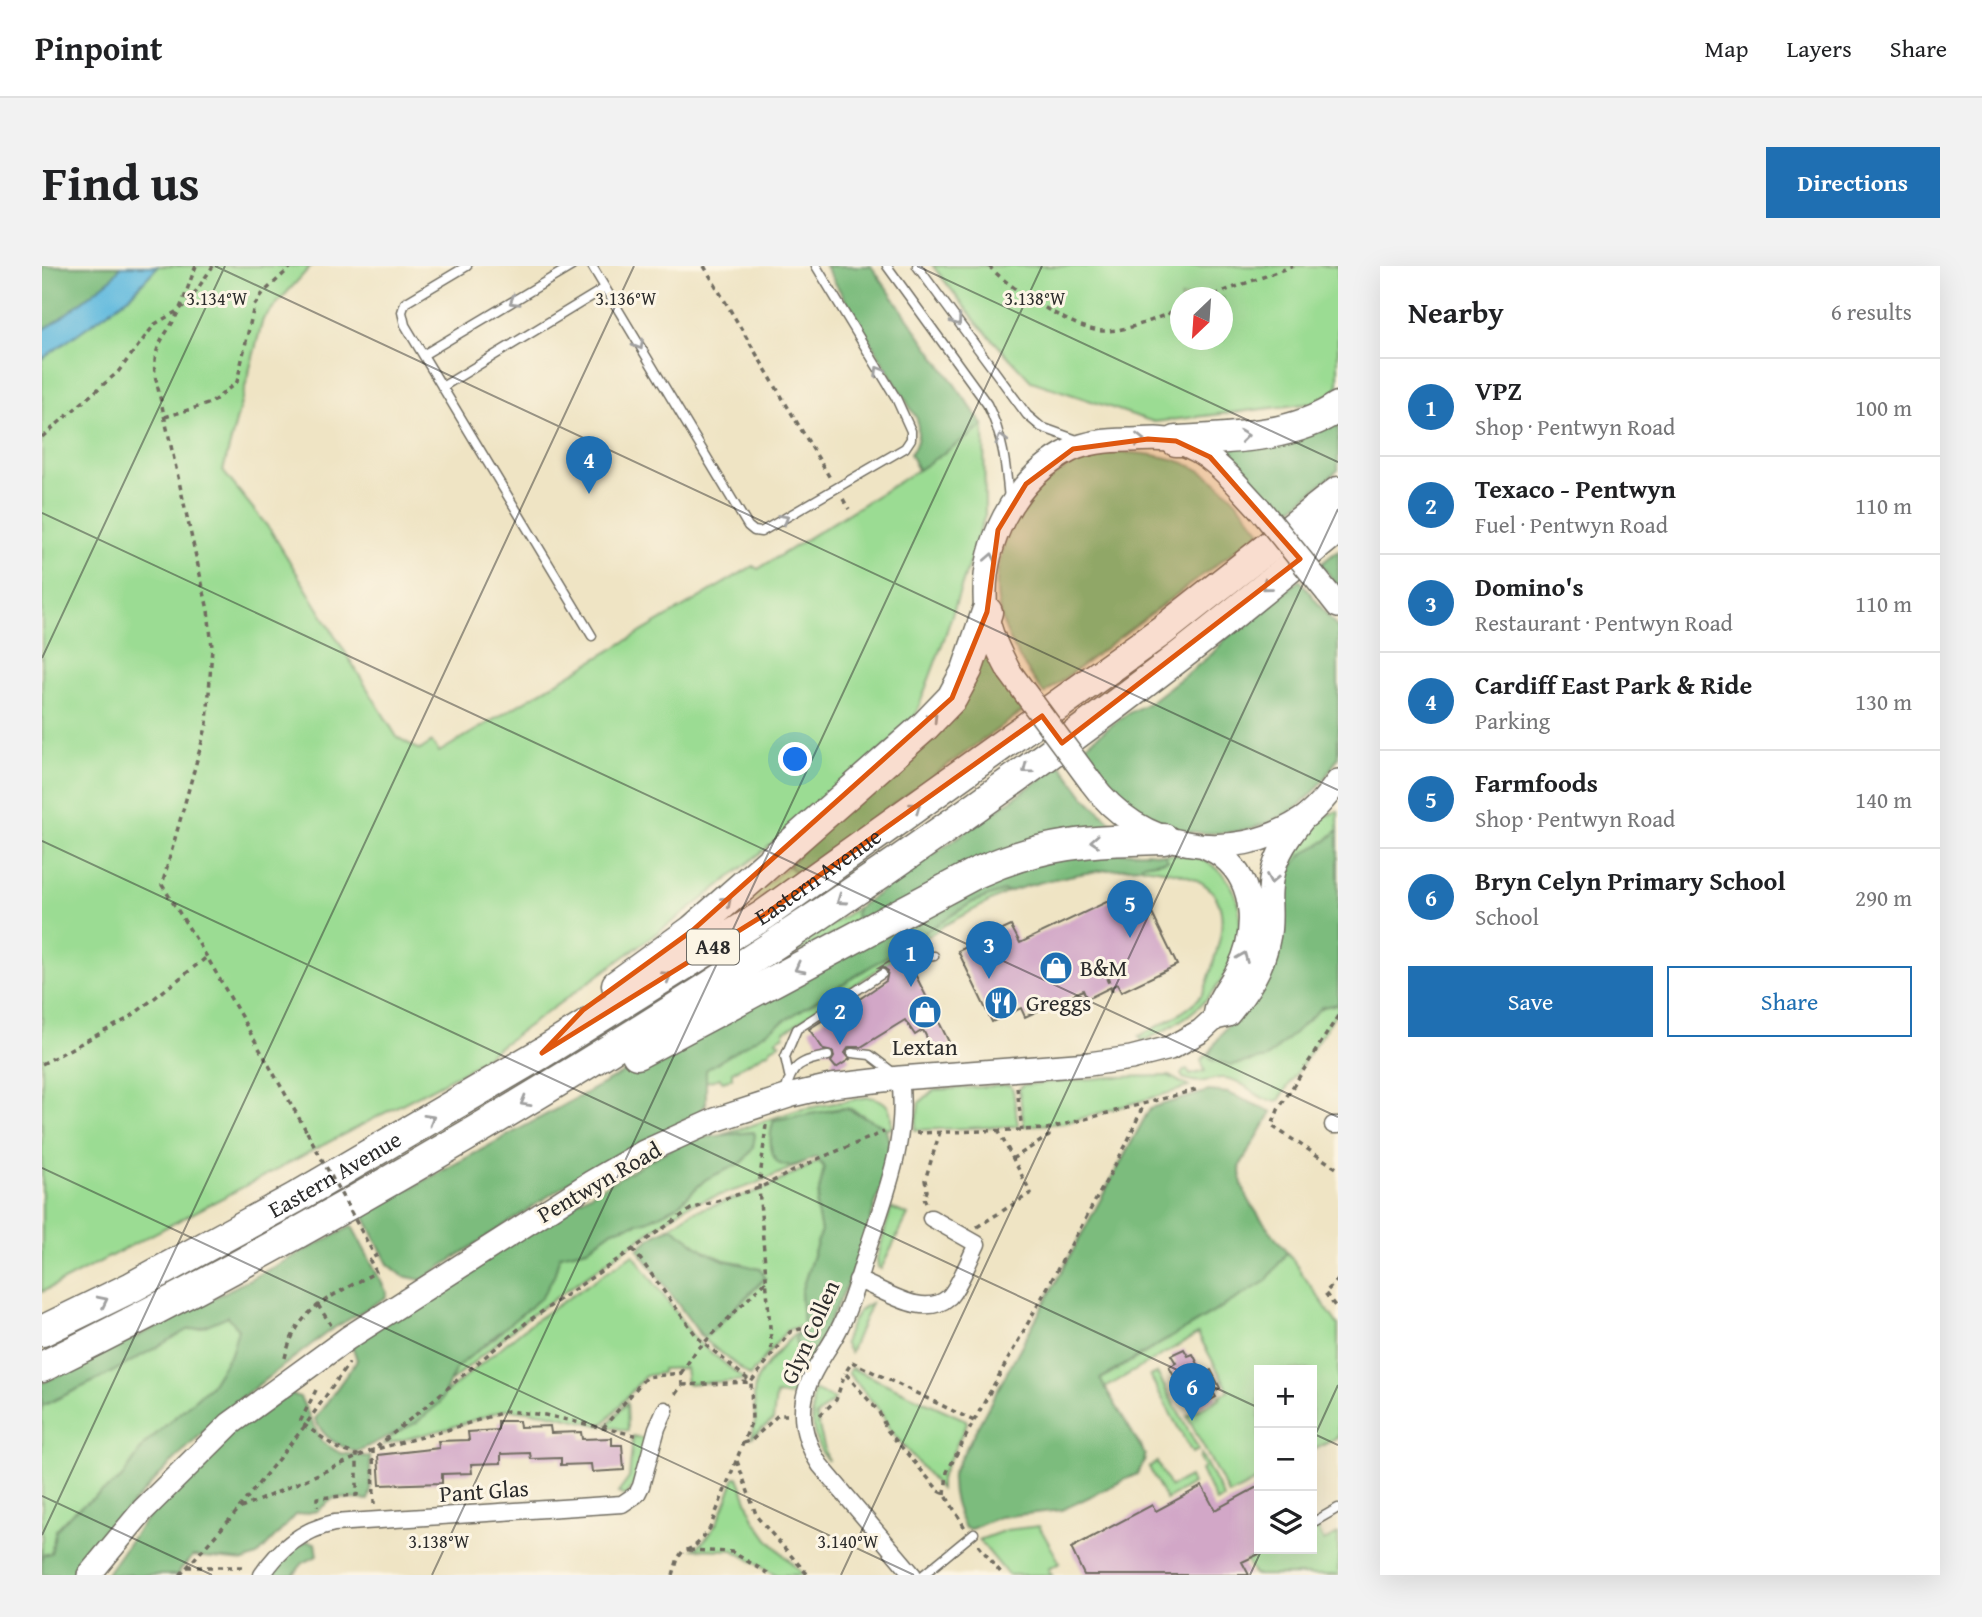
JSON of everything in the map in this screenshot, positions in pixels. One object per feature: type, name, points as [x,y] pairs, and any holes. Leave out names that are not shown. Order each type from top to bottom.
[{"type":"highway","points":[[1176,441],[1252,435],[1287,428],[1327,415],[1338,407]]},
{"type":"highway","name":"Eastern Avenue","points":[[42,1331],[132,1287],[283,1205],[542,1053],[775,907],[1163,630],[1338,492]]},
{"type":"highway","name":"Eastern Avenue","points":[[42,1367],[149,1314],[314,1226],[558,1082],[780,942],[981,803],[1182,654],[1338,528]]},
{"type":"highway","points":[[542,1053],[583,1010],[694,930],[924,727],[952,698],[967,670],[986,612]]},
{"type":"highway","points":[[558,1082],[617,1064],[1009,858],[1042,848],[1089,841],[1164,839]]},
{"type":"street","points":[[1332,599],[1259,508],[1210,457],[1176,441],[1148,439],[1105,442],[1073,449],[1026,484],[998,530],[991,555],[986,612],[996,647],[1009,671],[1099,794],[1126,818],[1164,839],[1204,846],[1238,844],[1270,836],[1303,820],[1330,799],[1338,781]]},
{"type":"street","name":"Pentwyn Road","points":[[89,1575],[143,1510],[230,1424],[313,1361],[592,1182],[644,1152],[715,1120],[831,1086],[1131,1058],[1170,1048],[1201,1031],[1215,1018],[1228,1014],[1242,998],[1259,969],[1270,932],[1269,891],[1273,870],[1285,842],[1303,820]]},
{"type":"street","name":"Pentwyn Road","points":[[1204,846],[1223,857],[1244,885],[1251,922],[1241,964],[1229,987],[1215,1004],[1215,1018]]},
{"type":"street","name":"Glyn Collen","points":[[900,1078],[902,1133],[894,1168],[844,1318],[811,1376],[803,1403],[811,1416],[808,1445],[820,1465],[913,1575]]},
{"type":"street","points":[[931,1218],[963,1235]]},
{"type":"street","name":"Glyn Collen","points":[[858,1280],[916,1305],[935,1305],[950,1296],[977,1244],[963,1235]]},
{"type":"street","name":"Pant Glas","points":[[262,1575],[281,1551],[307,1531],[334,1524],[622,1504],[637,1494],[641,1486],[665,1410]]},
{"type":"lane","points":[[467,266],[405,303],[402,312],[405,325],[592,636]]},
{"type":"lane","points":[[423,355],[572,266]]},
{"type":"lane","points":[[592,266],[748,526],[761,532],[905,448],[911,439],[911,431],[896,398],[816,266]]},
{"type":"lane","points":[[887,266],[987,404],[998,424],[1004,447],[1010,507]]},
{"type":"lane","points":[[917,266],[1027,415],[1041,427],[1071,439],[1105,442]]},
{"type":"lane","points":[[442,387],[605,288]]},
{"type":"lane","points":[[908,960],[934,956]]},
{"type":"lane","points":[[784,1098],[789,1075],[785,1056],[797,1029],[882,974]]},
{"type":"lane","points":[[852,1053],[870,1055],[900,1078]]},
{"type":"lane","points":[[789,1075],[803,1061],[828,1056]]},
{"type":"lane","points":[[1317,1520],[1338,1508]]},
{"type":"lane","points":[[923,1575],[972,1534]]},
{"type":"path","points":[[195,266],[179,310],[156,348],[154,359],[155,375],[208,610],[212,647],[207,724],[162,885],[207,957],[378,1255],[369,1259],[376,1272],[308,1311],[287,1347],[282,1369]]},
{"type":"path","points":[[42,437],[118,372],[155,324],[190,300],[213,266]]},
{"type":"path","points":[[166,417],[211,403],[237,382],[254,306],[262,293],[292,266]]},
{"type":"path","points":[[704,266],[849,509]]},
{"type":"path","points":[[989,266],[997,276],[1034,301],[1065,318],[1098,331],[1120,330],[1170,313]]},
{"type":"path","points":[[1233,288],[1293,266]]},
{"type":"path","points":[[42,1064],[128,1018],[207,957]]},
{"type":"path","points":[[1107,978],[1113,993]]},
{"type":"path","points":[[1338,1017],[1278,1110],[1272,1126],[1338,1169]]},
{"type":"path","points":[[1016,1080],[1022,1130]]},
{"type":"path","points":[[902,1133],[1047,1129],[1143,1106],[1199,1089]]},
{"type":"path","points":[[945,1494],[947,1472],[1126,1146],[1143,1106]]},
{"type":"path","points":[[767,1116],[759,1188],[772,1353]]},
{"type":"path","points":[[1012,1159],[1049,1136],[1047,1129]]},
{"type":"path","points":[[373,1450],[527,1322],[691,1209],[759,1188],[820,1158],[883,1132]]},
{"type":"path","points":[[924,1198],[927,1191],[925,1180],[940,1132]]},
{"type":"path","points":[[963,1235],[1031,1193],[998,1132]]},
{"type":"path","points":[[633,1249],[703,1343],[751,1382]]},
{"type":"path","points":[[1338,1279],[1325,1293],[1338,1310]]},
{"type":"path","points":[[751,1382],[682,1385],[681,1373],[703,1343],[767,1280]]},
{"type":"path","points":[[1332,1286],[1338,1287]]},
{"type":"path","points":[[318,1305],[328,1321]]},
{"type":"path","points":[[689,1550],[702,1540],[710,1528],[737,1461],[752,1420],[751,1382],[790,1332],[800,1329],[832,1341]]},
{"type":"path","points":[[180,1575],[239,1509],[304,1427],[353,1358]]},
{"type":"path","points":[[743,1443],[751,1441],[778,1415],[811,1416],[836,1400],[845,1373],[852,1362],[974,1421]]},
{"type":"path","points":[[603,1428],[646,1377],[681,1373]]},
{"type":"path","points":[[845,1373],[879,1412],[887,1430],[939,1491],[945,1494],[1003,1575]]},
{"type":"path","points":[[305,1385],[326,1396]]},
{"type":"path","points":[[316,1390],[299,1422],[337,1448],[357,1455]]},
{"type":"path","points":[[239,1509],[357,1455],[507,1411],[545,1415],[654,1440]]},
{"type":"path","points":[[373,1450],[374,1521]]},
{"type":"path","points":[[317,1507],[317,1498],[357,1495],[357,1455]]},
{"type":"path","points":[[737,1461],[757,1517],[808,1575]]},
{"type":"path","points":[[673,1575],[678,1558],[683,1551],[689,1550],[732,1552],[771,1575]]},
{"type":"path","points":[[187,1567],[246,1567]]},
{"type":"highlighted area","points":[[1148,439],[1176,441],[1210,457],[1300,559],[1062,743],[1042,716],[764,915],[542,1053],[583,1010],[693,930],[952,698],[987,612],[998,530],[1026,484],[1073,449]]},
{"type":"green space","points":[[42,266],[121,266],[112,278],[42,330]]},
{"type":"green space","points":[[158,266],[311,266],[263,319],[223,471],[271,531],[397,737],[420,750],[432,742],[439,752],[753,566],[758,569],[984,426],[985,515],[913,722],[816,809],[690,909],[467,1070],[42,1292],[42,359],[129,297]]},
{"type":"green space","points":[[825,266],[871,266],[984,426],[918,470],[910,454],[918,438],[917,419]]},
{"type":"green space","points":[[933,266],[1338,266],[1338,389],[1313,403],[1154,422],[1031,381],[979,325]]},
{"type":"green space","points":[[1338,423],[1338,470],[1283,516],[1244,471],[1216,452]]},
{"type":"green space","points":[[1118,452],[1166,457],[1201,471],[1230,495],[1261,531],[1044,694],[1015,649],[1002,620],[997,576],[1001,554],[1019,514],[1049,481],[1079,462]]},
{"type":"green space","points":[[1338,550],[1338,587],[1321,564]]},
{"type":"green space","points":[[1300,580],[1338,629],[1338,757],[1324,779],[1307,799],[1293,810],[1256,826],[1236,831],[1216,833],[1176,829],[1139,812],[1115,790],[1082,748],[1192,670],[1225,639]]},
{"type":"green space","points":[[985,654],[1023,711],[798,873],[790,868],[790,864]]},
{"type":"green space","points":[[1061,765],[1083,795],[1122,833],[860,921],[856,915],[857,908]]},
{"type":"green space","points":[[1338,811],[1338,830],[1303,854],[1291,871],[1279,899],[1287,852],[1320,818]]},
{"type":"green space","points":[[1338,830],[1338,1004],[1322,1007],[1267,1058],[1231,1065],[1211,1060],[1209,1054],[1216,1042],[1269,963],[1275,959],[1284,932],[1279,913],[1280,902],[1290,871],[1302,855],[1326,841]]},
{"type":"green space","points":[[1147,852],[1164,854],[1168,860],[1142,864],[1141,867],[1057,878],[1008,892],[1003,891],[973,902],[706,1070],[706,1104],[697,1114],[591,1168],[421,1280],[403,1276],[388,1264],[363,1214],[963,888],[1063,855]]},
{"type":"green space","points":[[1164,854],[1201,859],[1218,869],[1230,882],[1237,898],[1239,934],[1228,969],[1203,1003],[1164,1031],[1142,1041],[1139,1036],[1182,1012],[1202,994],[1221,930],[1221,912],[1217,898],[1208,887],[1180,874],[1141,867],[1141,864],[1167,860]]},
{"type":"green space","points":[[790,864],[793,871],[798,873],[728,919]]},
{"type":"green space","points":[[1003,891],[1008,892],[946,924],[784,1032],[784,1035],[776,1040],[780,1043],[732,1072],[732,1078],[706,1082],[705,1070],[973,902]]},
{"type":"green space","points":[[1279,901],[1284,931],[1275,959],[1269,963]]},
{"type":"green space","points":[[857,908],[856,915],[860,921],[755,975]]},
{"type":"green space","points":[[1338,1004],[1338,1010],[1279,1100],[1261,1097],[1239,1082],[1226,1078],[1198,1082],[1183,1078],[1181,1074],[1187,1069],[1190,1075],[1205,1071],[1201,1060],[1213,1049],[1209,1054],[1323,1007]]},
{"type":"green space","points":[[1169,1076],[1189,1087],[1065,1123],[1024,1126],[1019,1089],[1023,1085],[1111,1077]]},
{"type":"green space","points":[[1010,1085],[1018,1126],[915,1130],[919,1103],[934,1090]]},
{"type":"green space","points":[[1209,1091],[1228,1093],[1272,1112],[1241,1164],[1240,1175],[1248,1199],[1287,1252],[1266,1281],[1100,1379],[1145,1454],[1144,1463],[1137,1474],[1062,1510],[999,1517],[971,1529],[965,1528],[954,1502],[952,1474],[1150,1108]]},
{"type":"green space","points":[[868,1097],[880,1100],[888,1107],[891,1129],[880,1126],[852,1109],[838,1108],[812,1114],[789,1166],[816,1157],[755,1184],[688,1205],[524,1320],[450,1382],[455,1368],[497,1336],[554,1276],[559,1255],[587,1249],[613,1230],[649,1220],[677,1206],[706,1179],[743,1162],[755,1135],[753,1132],[722,1135],[798,1110]]},
{"type":"green space","points":[[846,1108],[885,1127],[890,1144],[888,1166],[852,1275],[811,1360],[807,1362],[799,1355],[795,1339],[803,1326],[801,1292],[821,1231],[816,1207],[824,1167],[816,1157],[796,1165],[782,1165],[773,1156],[771,1133],[774,1120]]},
{"type":"green space","points":[[753,1132],[753,1148],[743,1162],[706,1179],[677,1206],[649,1220],[613,1230],[587,1249],[560,1255],[554,1276],[542,1297],[456,1368],[440,1403],[416,1423],[356,1452],[343,1447],[323,1432],[315,1419],[357,1360],[351,1342],[583,1198],[688,1139]]},
{"type":"green space","points":[[819,1161],[824,1167],[816,1207],[821,1231],[801,1292],[803,1326],[787,1330],[750,1376],[700,1336],[696,1329],[702,1336],[708,1335],[765,1279],[742,1263],[724,1260],[706,1252],[673,1228],[667,1229],[692,1212],[764,1189]]},
{"type":"green space","points":[[891,1208],[908,1215],[881,1269],[877,1259]]},
{"type":"green space","points":[[352,1226],[387,1293],[385,1298],[329,1331],[233,1404],[174,1460],[123,1514],[75,1575],[42,1575],[42,1555],[51,1553],[56,1530],[73,1512],[121,1479],[145,1444],[211,1385],[232,1351],[238,1329],[228,1316],[200,1328],[187,1330],[105,1376],[42,1406],[42,1383],[177,1317]]},
{"type":"green space","points":[[673,1228],[706,1252],[724,1260],[761,1269],[765,1278],[708,1335],[702,1336],[696,1329],[638,1249],[654,1236]]},
{"type":"green space","points":[[1287,1252],[1338,1325],[1338,1437],[1317,1448],[1317,1365],[1254,1365],[1254,1482],[1229,1495],[1187,1416],[1229,1391],[1198,1334],[1105,1388],[1100,1380],[1266,1281]]},
{"type":"green space","points":[[633,1254],[696,1340],[745,1380],[687,1384],[685,1368],[662,1369],[662,1373],[645,1376],[602,1426],[546,1413],[507,1409],[449,1428],[382,1445],[530,1324]]},
{"type":"green space","points":[[871,1303],[850,1353],[844,1343],[851,1325],[860,1310]]},
{"type":"green space","points":[[228,1315],[238,1329],[232,1351],[211,1385],[145,1444],[121,1479],[73,1512],[56,1530],[51,1554],[42,1555],[42,1406],[105,1376],[187,1330],[200,1328]]},
{"type":"green space","points":[[800,1331],[795,1339],[807,1362],[811,1360],[797,1396],[776,1395],[773,1420],[751,1438],[755,1423],[756,1382],[776,1354]]},
{"type":"green space","points":[[851,1368],[966,1420],[967,1423],[940,1479],[940,1489],[889,1429],[881,1412],[848,1373]]},
{"type":"green space","points":[[1157,1373],[1199,1450],[1192,1453],[1150,1376]]},
{"type":"green space","points":[[814,1390],[835,1399],[816,1416],[828,1461],[818,1444],[813,1427]]},
{"type":"green space","points":[[288,1393],[300,1397],[322,1442],[340,1453],[370,1457],[371,1491],[368,1500],[334,1498],[317,1511],[296,1515],[257,1556],[244,1561],[193,1556],[180,1570],[179,1575],[106,1575],[141,1525],[227,1430]]},
{"type":"green space","points":[[627,1402],[628,1431],[607,1426]]},
{"type":"green space","points":[[633,1436],[647,1440],[635,1483],[626,1496],[618,1493],[629,1478]]},
{"type":"green space","points":[[1201,1454],[1224,1498],[1216,1502],[1201,1470],[1204,1468],[1199,1459]]},
{"type":"green space","points":[[1157,1462],[1170,1487],[1189,1477],[1192,1484],[1166,1500],[1149,1467]]},
{"type":"green space","points":[[735,1477],[738,1477],[754,1519],[768,1539],[803,1575],[775,1575],[733,1550],[694,1549],[715,1526]]},
{"type":"green space","points":[[1039,1526],[1060,1563],[1048,1569],[1052,1575],[1008,1575],[979,1540],[1006,1530]]},
{"type":"green space","points":[[1317,1530],[1324,1541],[1338,1534],[1338,1575],[1254,1575],[1246,1560],[1259,1554],[1317,1554]]},
{"type":"green space","points":[[307,1541],[315,1543],[317,1556],[303,1563],[293,1575],[269,1575],[288,1552]]},
{"type":"water","points":[[121,266],[158,266],[129,297],[42,359],[42,330],[112,278]]},
{"type":"building","points":[[1136,888],[1143,902],[1146,901],[1177,965],[1121,992],[1117,984],[1087,999],[1083,990],[1025,1017],[1021,1008],[992,1022],[958,951],[1011,926],[1020,943]]},
{"type":"building","points":[[904,953],[903,964],[911,966],[952,1048],[936,1056],[923,1030],[915,1035],[905,1020],[861,1047],[849,1047],[845,1053],[850,1059],[836,1068],[831,1062],[833,1052],[824,1050],[809,1029],[828,1017],[830,1019],[886,981],[888,971],[879,968]]},
{"type":"building","points":[[1184,1349],[1188,1356],[1193,1354],[1203,1374],[1211,1370],[1220,1388],[1213,1392],[1216,1397],[1192,1410],[1169,1367],[1176,1363],[1171,1355]]},
{"type":"building","points":[[498,1421],[519,1421],[520,1427],[550,1426],[551,1433],[581,1432],[582,1439],[612,1438],[612,1445],[622,1445],[624,1470],[592,1472],[591,1464],[561,1465],[561,1458],[531,1459],[530,1453],[501,1454],[501,1463],[471,1464],[472,1473],[442,1474],[442,1483],[380,1485],[378,1455],[439,1448],[438,1441],[469,1440],[468,1432],[498,1430]]},
{"type":"building","points":[[1202,1486],[1215,1510],[1254,1489],[1254,1554],[1259,1554],[1242,1562],[1249,1575],[1084,1575],[1071,1548],[1152,1505],[1156,1511]]},
{"type":"place","name":"Cardiff East Park & Ride","points":[[589,494]]},
{"type":"place","name":"Farmfoods","points":[[1130,938]]},
{"type":"place","name":"B&M","points":[[1056,968]]},
{"type":"place","name":"Domino's","points":[[989,979]]},
{"type":"place","name":"VPZ","points":[[911,987]]},
{"type":"place","name":"Greggs","points":[[1001,1003]]},
{"type":"place","name":"Lextan","points":[[925,1012]]},
{"type":"place","name":"Texaco - Pentwyn","points":[[840,1045]]},
{"type":"place","name":"Bryn Celyn Primary School","points":[[1192,1421]]}]
